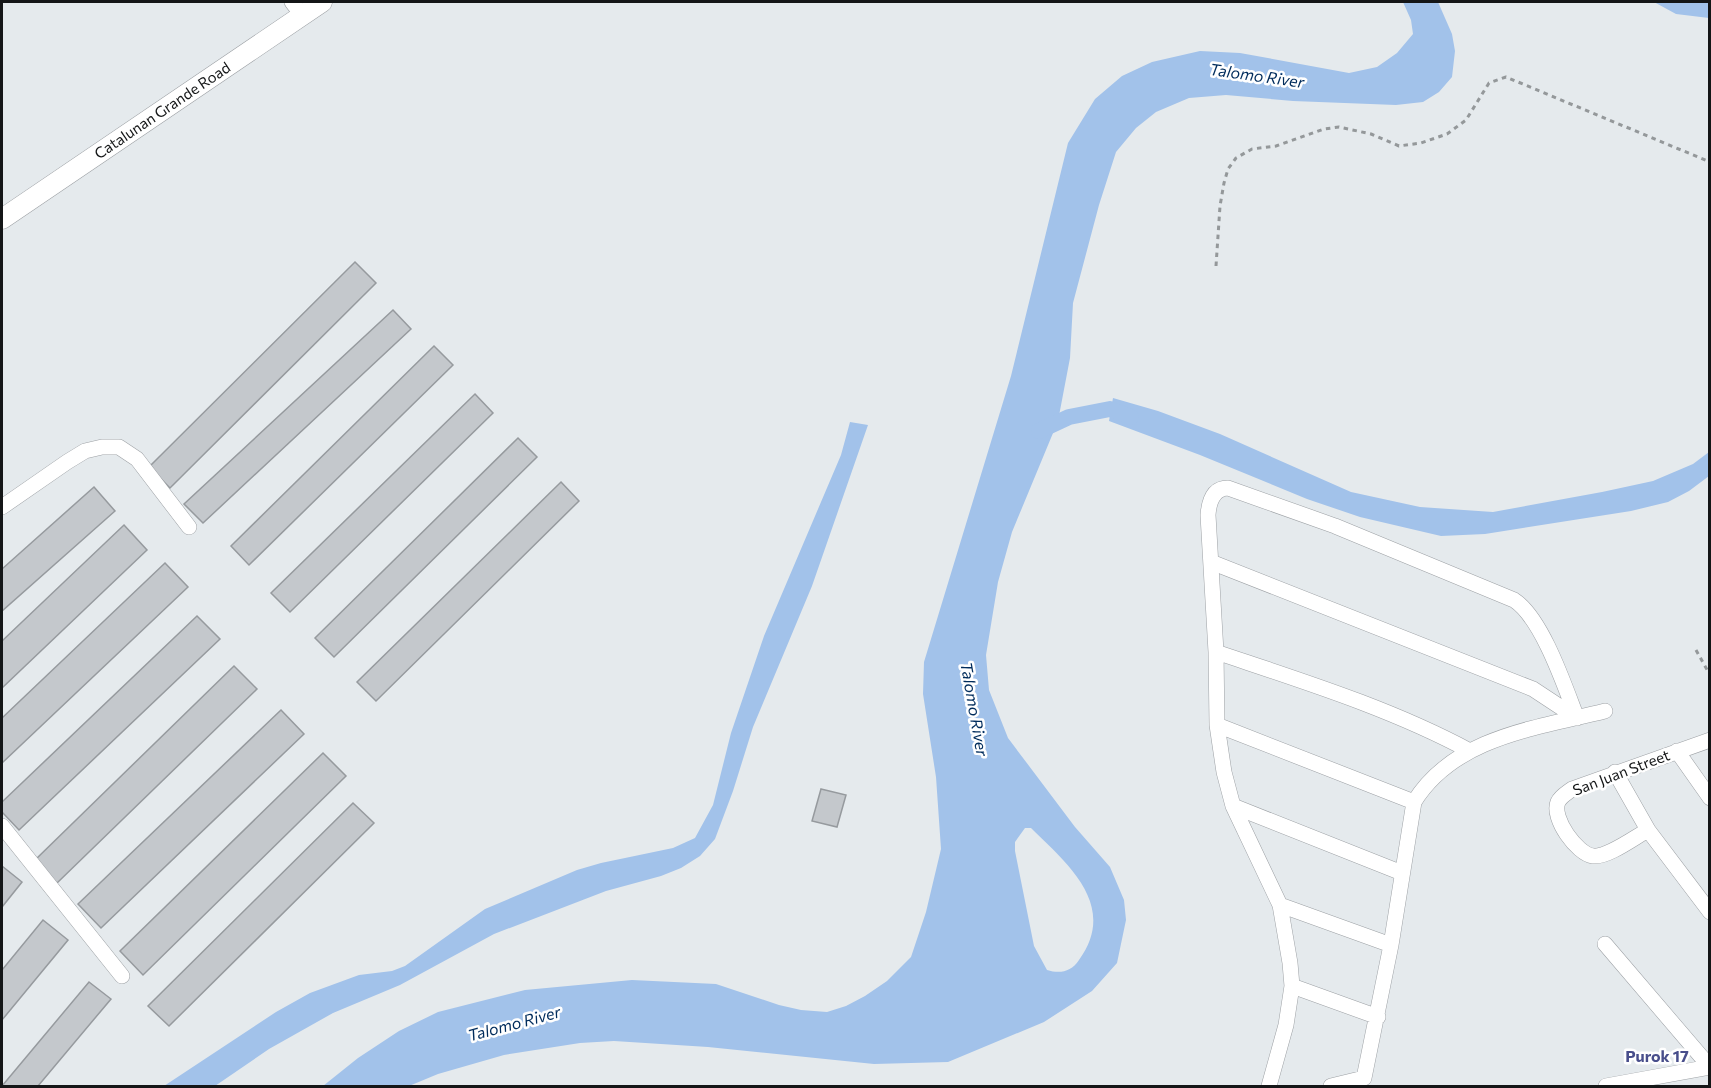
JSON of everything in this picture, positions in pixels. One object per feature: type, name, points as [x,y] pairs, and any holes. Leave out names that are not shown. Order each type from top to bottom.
[{"type":"main road","name":"Catalunan Grande Road","points":[[2,219],[297,8],[322,2]]},
{"type":"street","points":[[2,507],[86,451],[102,447],[119,447],[136,459],[189,527]]},
{"type":"street","points":[[1269,1086],[1286,1025],[1292,986],[1286,931],[1280,905],[1233,806],[1224,772],[1217,725],[1216,652],[1208,515],[1209,502],[1218,491],[1228,488],[1335,526],[1514,600],[1526,611],[1556,661],[1576,718]]},
{"type":"street","points":[[1211,562],[1533,689],[1576,718]]},
{"type":"street","points":[[1216,652],[1347,697],[1422,727],[1470,751]]},
{"type":"street","points":[[1331,1086],[1365,1078],[1391,945],[1414,802],[1432,778],[1470,751],[1499,738],[1605,711]]},
{"type":"street","points":[[1217,725],[1414,802]]},
{"type":"street","name":"San Juan Street","points":[[1647,830],[1604,855],[1594,857],[1584,853],[1575,845],[1565,829],[1557,809],[1559,800],[1572,789],[1710,740]]},
{"type":"street","points":[[1677,751],[1710,798]]},
{"type":"street","points":[[1615,772],[1647,830],[1710,912]]},
{"type":"street","points":[[1233,806],[1402,873]]},
{"type":"street","points":[[2,826],[122,976]]},
{"type":"street","points":[[1280,905],[1391,945]]},
{"type":"street","points":[[1605,944],[1710,1067],[1668,1081],[1606,1086]]},
{"type":"street","points":[[1292,986],[1378,1017]]},
{"type":"path","points":[[1216,266],[1224,183],[1228,169],[1236,158],[1252,149],[1276,146],[1324,129],[1339,127],[1358,130],[1398,146],[1421,143],[1447,134],[1466,120],[1489,84],[1506,77],[1710,162]]},
{"type":"path","points":[[1696,650],[1710,675]]},
{"type":"water","name":"Talomo River","points":[[1403,2],[1438,2],[1452,34],[1455,51],[1452,77],[1439,92],[1423,102],[1396,105],[1293,101],[1226,95],[1189,98],[1156,112],[1136,128],[1116,152],[1099,205],[1073,303],[1070,358],[1058,421],[1012,532],[998,582],[986,655],[989,690],[1008,738],[1075,827],[1110,867],[1124,900],[1126,920],[1117,963],[1092,991],[1044,1022],[948,1062],[874,1064],[708,1047],[614,1041],[580,1043],[504,1055],[438,1074],[409,1086],[323,1086],[358,1058],[399,1031],[438,1012],[525,990],[632,980],[716,984],[779,1005],[827,1012],[846,1006],[887,981],[911,957],[926,912],[941,849],[936,777],[923,694],[924,662],[1011,376],[1068,143],[1095,99],[1122,76],[1152,62],[1200,51],[1240,53],[1349,73],[1377,67],[1397,53],[1413,34],[1411,20]],"holes":[[[1025,828],[1031,828],[1073,872],[1091,904],[1093,922],[1090,940],[1076,964],[1065,971],[1047,970],[1034,946],[1015,851],[1015,842]]]},
{"type":"water","points":[[1654,2],[1709,2],[1709,18],[1676,14]]},
{"type":"water","points":[[1113,398],[1158,411],[1220,434],[1351,492],[1420,507],[1493,512],[1602,492],[1653,481],[1693,464],[1709,452],[1709,476],[1689,491],[1668,502],[1631,511],[1485,534],[1441,536],[1360,517],[1307,499],[1109,421]]},
{"type":"water","points":[[850,422],[868,425],[812,586],[753,727],[715,839],[700,856],[681,868],[661,876],[606,891],[494,934],[400,985],[333,1013],[269,1049],[215,1086],[164,1086],[276,1012],[310,993],[359,975],[392,971],[405,966],[485,909],[577,870],[673,848],[695,838],[713,805],[731,733],[764,636],[841,455]]},
{"type":"building","points":[[355,262],[376,283],[170,488],[149,467]]},
{"type":"building","points":[[393,310],[411,329],[203,523],[184,504]]},
{"type":"building","points":[[434,346],[453,365],[249,565],[231,546]]},
{"type":"building","points":[[475,394],[493,413],[290,612],[271,593]]},
{"type":"building","points":[[518,438],[537,457],[334,657],[315,638]]},
{"type":"building","points":[[561,482],[579,501],[376,701],[357,682]]},
{"type":"building","points":[[94,487],[115,511],[2,611],[2,569]]},
{"type":"building","points":[[124,525],[147,550],[2,688],[2,641]]},
{"type":"building","points":[[165,563],[188,587],[2,763],[2,718]]},
{"type":"building","points":[[197,616],[220,639],[19,830],[2,812],[2,802]]},
{"type":"building","points":[[234,666],[257,689],[56,884],[34,861]]},
{"type":"building","points":[[281,710],[304,734],[101,928],[78,904]]},
{"type":"building","points":[[323,753],[346,776],[143,975],[120,951]]},
{"type":"building","points":[[821,789],[846,795],[837,827],[812,821]]},
{"type":"building","points":[[353,803],[374,823],[169,1026],[148,1006]]},
{"type":"building","points":[[2,866],[22,882],[2,907]]},
{"type":"building","points":[[43,920],[68,940],[2,1020],[2,970]]},
{"type":"building","points":[[89,982],[111,999],[38,1086],[2,1086]]},
{"type":"waterway","points":[[1039,431],[1069,417],[1110,409],[1131,417]]},
{"type":"district","name":"Purok 17","points":[[1657,1055]]}]
